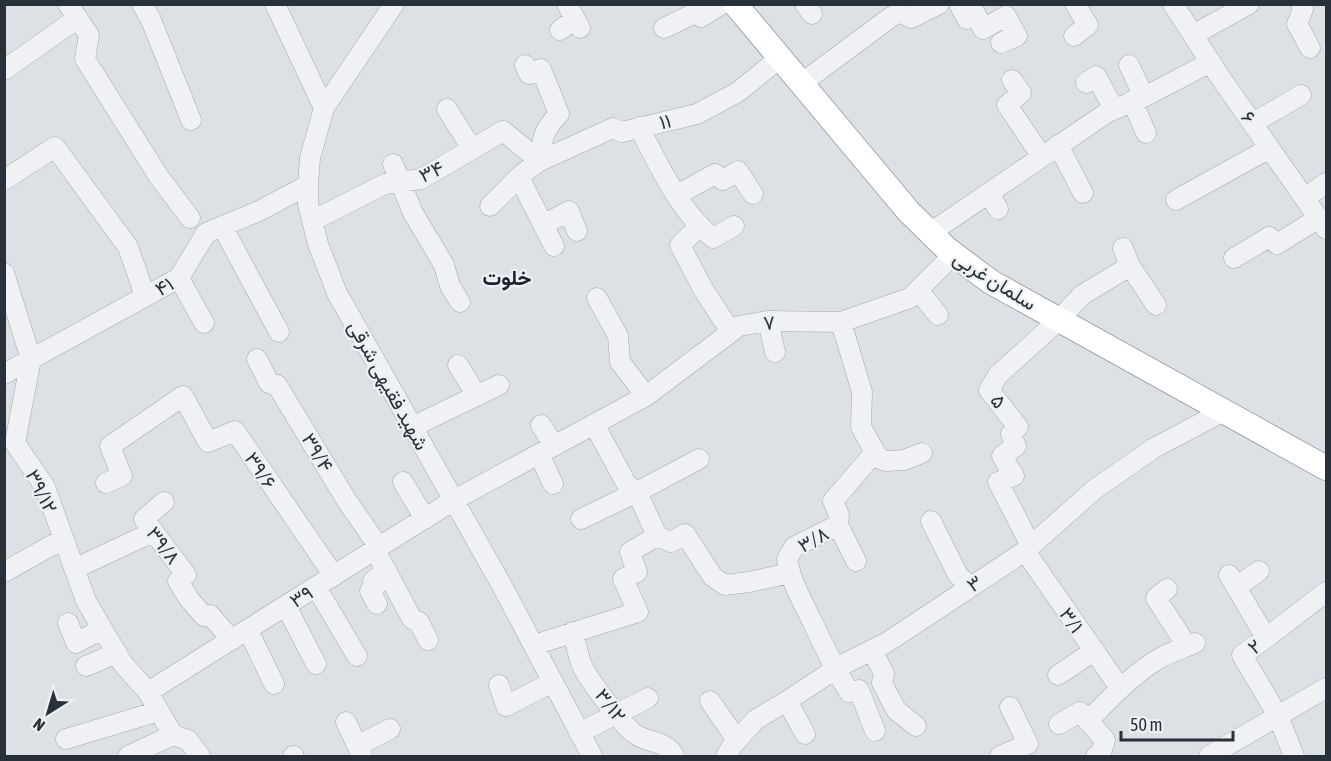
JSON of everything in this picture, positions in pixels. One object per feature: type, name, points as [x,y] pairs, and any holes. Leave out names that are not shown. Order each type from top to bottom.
[{"type":"main road","name":"سلمان غربی","points":[[735,4],[909,212],[953,255],[991,282],[1326,468]]},
{"type":"street","points":[[142,4],[151,20],[191,120]]},
{"type":"street","points":[[275,4],[324,108]]},
{"type":"street","name":"شهید فقیهی شرقی","points":[[394,4],[324,108],[310,158],[308,184],[308,204],[318,244],[338,293],[534,645],[592,756]]},
{"type":"street","points":[[664,28],[695,13],[701,17],[722,4]]},
{"type":"street","points":[[802,83],[891,17],[901,12],[911,18],[939,4]]},
{"type":"street","points":[[959,4],[967,19],[975,13],[983,29],[1006,15],[1017,36],[1001,42]]},
{"type":"street","points":[[1074,36],[1088,25],[1076,4]]},
{"type":"street","name":"۶","points":[[1173,4],[1324,224]]},
{"type":"street","points":[[1193,35],[1249,4]]},
{"type":"street","points":[[1306,6],[1297,24],[1310,48]]},
{"type":"street","points":[[4,70],[73,11],[89,34],[85,59],[159,177],[190,218]]},
{"type":"street","name":"۱۱","points":[[490,206],[519,177],[540,161],[613,128],[622,132],[697,114],[738,92],[781,57]]},
{"type":"street","points":[[930,232],[993,201],[1058,145],[1130,102],[1211,62]]},
{"type":"street","points":[[525,65],[529,75],[541,69],[559,114],[547,126],[540,161]]},
{"type":"street","points":[[1129,65],[1130,102]]},
{"type":"street","points":[[1086,83],[1096,76],[1130,102],[1146,133]]},
{"type":"street","points":[[1012,80],[1021,93],[1007,105],[1042,157]]},
{"type":"street","points":[[1253,123],[1301,95]]},
{"type":"street","points":[[447,109],[472,149]]},
{"type":"street","points":[[639,127],[659,166],[699,227],[713,238],[734,226]]},
{"type":"street","name":"۳۴","points":[[312,221],[386,184],[421,179],[503,131],[540,161]]},
{"type":"street","points":[[1058,145],[1063,173],[1083,193]]},
{"type":"street","points":[[4,180],[55,147],[128,247],[145,296]]},
{"type":"street","points":[[1176,200],[1270,148]]},
{"type":"street","points":[[393,164],[413,213],[444,266],[450,286],[460,302]]},
{"type":"street","points":[[677,195],[715,174],[723,180],[738,171],[753,194]]},
{"type":"street","points":[[519,177],[554,246]]},
{"type":"street","points":[[1305,198],[1326,183]]},
{"type":"street","name":"۴۱","points":[[4,374],[179,278],[206,233],[259,211],[308,184]]},
{"type":"street","points":[[543,225],[569,211],[577,231]]},
{"type":"street","points":[[1234,258],[1269,237],[1277,244],[1324,224]]},
{"type":"street","points":[[222,226],[279,332]]},
{"type":"street","points":[[699,227],[675,249],[731,332]]},
{"type":"street","name":"۷","points":[[546,450],[646,396],[739,326],[768,321],[841,322],[910,298],[953,255]]},
{"type":"street","points":[[1059,320],[1082,295],[1127,257],[1156,305]]},
{"type":"street","name":"۳۹/۱۲","points":[[4,273],[31,359],[15,443],[11,452],[45,487],[86,601],[123,664],[148,692],[173,735]]},
{"type":"street","points":[[179,278],[204,323]]},
{"type":"street","points":[[918,290],[938,315]]},
{"type":"street","points":[[597,298],[618,336],[620,362],[646,396]]},
{"type":"street","name":"۵","points":[[998,482],[1014,476],[1002,456],[1016,446],[1011,434],[1018,427],[989,390],[998,375],[1059,320]]},
{"type":"street","points":[[768,321],[769,351]]},
{"type":"street","points":[[841,322],[862,392],[861,427],[875,452],[880,459],[886,460],[904,460],[922,453]]},
{"type":"street","name":"۳۹/۴","points":[[257,359],[269,383],[277,385],[377,549],[412,619],[419,622],[428,640]]},
{"type":"street","points":[[458,365],[477,396]]},
{"type":"street","points":[[412,427],[499,385]]},
{"type":"street","name":"۳۹/۶","points":[[106,483],[122,476],[110,446],[183,396],[208,442],[235,431],[334,576]]},
{"type":"street","points":[[4,417],[22,404]]},
{"type":"street","name":"۳","points":[[731,748],[755,720],[835,669],[886,643],[1028,548],[1095,489],[1154,448],[1224,411]]},
{"type":"street","points":[[594,424],[627,485],[637,492],[657,536],[671,542],[685,534],[712,577],[724,585],[790,573]]},
{"type":"street","points":[[541,425],[553,484]]},
{"type":"street","name":"۳۹","points":[[148,692],[454,500],[546,450]]},
{"type":"street","name":"۳/۸","points":[[835,669],[790,573],[787,559],[794,547],[838,525],[839,515],[833,501],[875,452]]},
{"type":"street","points":[[581,519],[699,459]]},
{"type":"street","points":[[403,482],[425,519]]},
{"type":"street","name":"۳/۱","points":[[998,482],[1028,548],[1120,688]]},
{"type":"street","name":"۳۹/۸","points":[[164,502],[144,519],[186,574],[178,581],[189,599],[204,616],[210,615],[240,635]]},
{"type":"street","points":[[931,521],[958,575],[969,586]]},
{"type":"street","points":[[838,525],[856,561]]},
{"type":"street","points":[[74,569],[153,532]]},
{"type":"street","points":[[534,645],[638,612],[623,579],[637,572],[630,552],[657,536]]},
{"type":"street","points":[[4,572],[63,538]]},
{"type":"street","points":[[376,604],[370,591],[376,586],[373,580],[387,571]]},
{"type":"street","name":"۲","points":[[1259,571],[1233,581],[1266,638],[1242,656],[1278,716]]},
{"type":"street","points":[[316,587],[357,656]]},
{"type":"street","points":[[1089,720],[1137,674],[1162,657],[1191,645],[1156,598],[1167,589]]},
{"type":"street","points":[[1266,638],[1326,592]]},
{"type":"street","points":[[286,606],[316,664]]},
{"type":"street","points":[[68,622],[76,643],[102,629]]},
{"type":"street","name":"۳/۱۲","points":[[573,632],[583,668],[616,714],[636,735],[672,751],[674,756]]},
{"type":"street","points":[[240,635],[274,684]]},
{"type":"street","points":[[872,650],[884,674],[882,683],[896,710],[916,726]]},
{"type":"street","points":[[1058,675],[1094,651]]},
{"type":"street","points":[[86,666],[117,653]]},
{"type":"street","points":[[835,669],[849,692],[859,690],[875,731]]},
{"type":"street","points":[[499,684],[506,706],[553,682]]},
{"type":"street","points":[[1209,756],[1326,688]]},
{"type":"street","points":[[579,734],[648,698]]},
{"type":"street","points":[[710,701],[731,748]]},
{"type":"street","points":[[787,701],[804,734]]},
{"type":"street","points":[[1000,756],[1028,744],[1010,707]]},
{"type":"street","points":[[66,739],[159,711]]},
{"type":"street","points":[[1059,724],[1080,712],[1105,740],[1101,753],[1096,756]]},
{"type":"street","points":[[1278,716],[1294,756]]},
{"type":"street","points":[[346,722],[359,751],[390,729]]},
{"type":"street","points":[[128,756],[173,735],[188,740],[200,756]]},
{"type":"district","name":"خلوت","points":[[507,277]]}]
